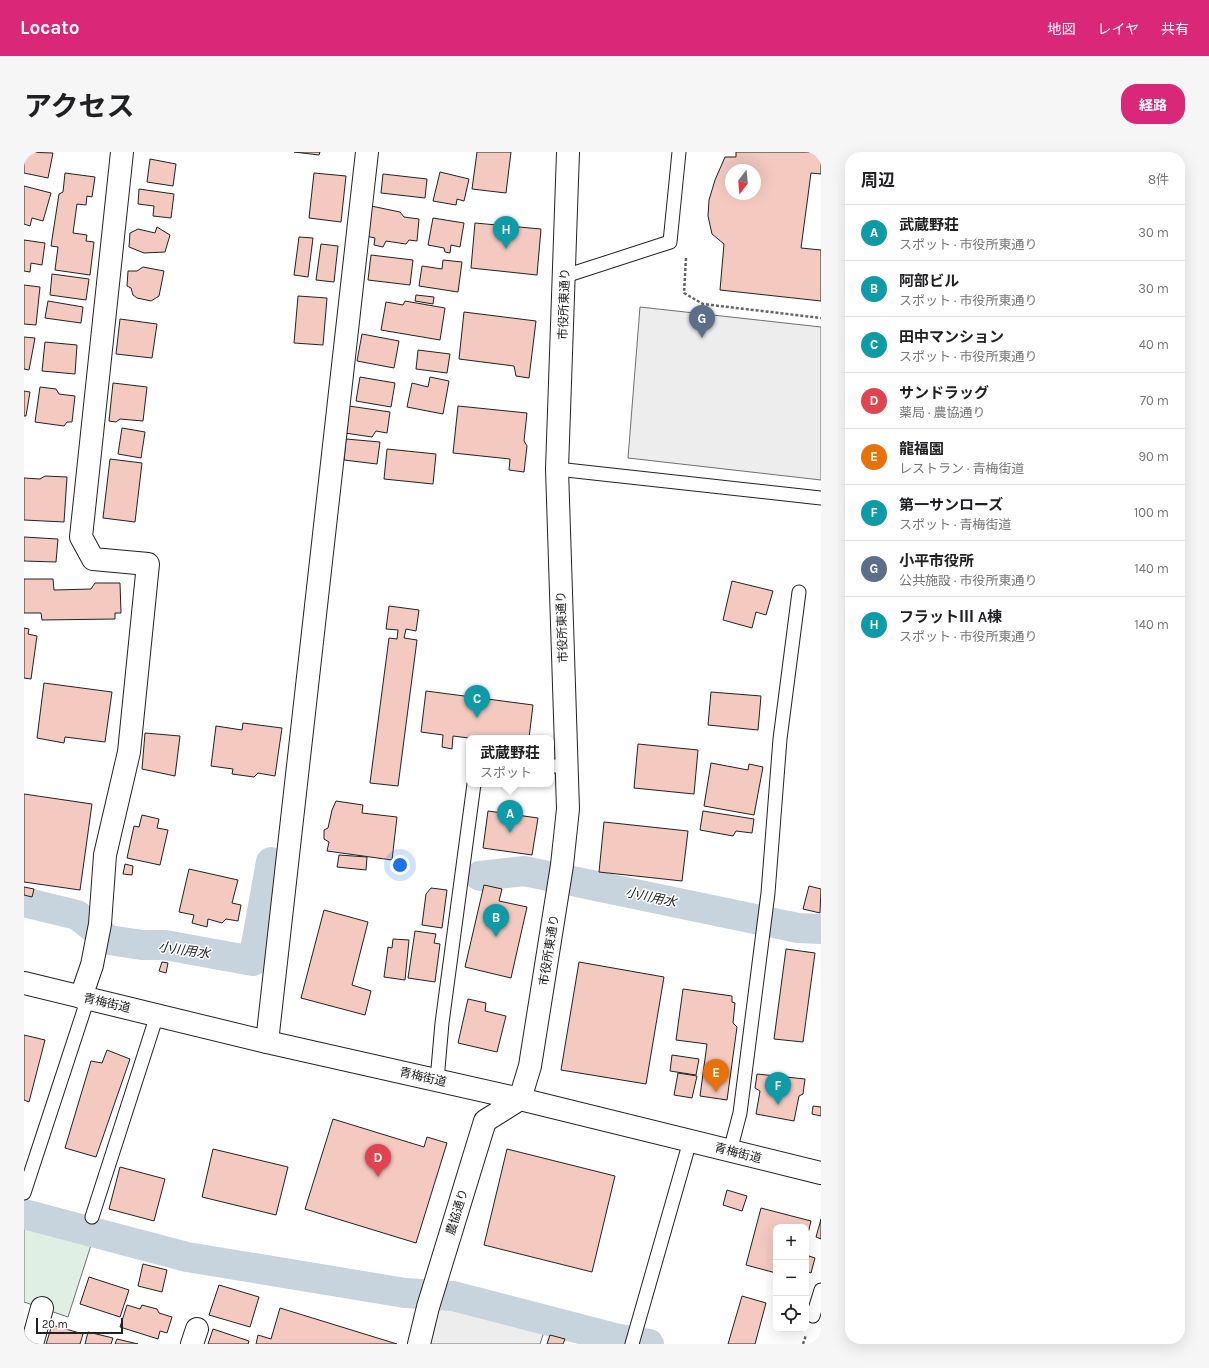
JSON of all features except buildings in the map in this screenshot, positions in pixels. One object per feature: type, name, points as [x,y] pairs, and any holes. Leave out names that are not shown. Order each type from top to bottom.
[{"type":"street","points":[[84,998],[98,932],[105,855],[129,752],[148,564],[92,559],[81,537],[122,152]]},
{"type":"street","points":[[267,1042],[368,152]]},
{"type":"street","name":"市役所東通り","points":[[520,1099],[530,1066],[562,865],[568,809],[559,766],[557,469],[565,276],[568,152]]},
{"type":"street","name":"青梅街道","points":[[24,983],[267,1042],[520,1099],[821,1173]]},
{"type":"street","name":"農協通り","points":[[420,1344],[428,1307],[485,1121],[520,1099]]},
{"type":"street","points":[[32,1344],[42,1308]]},
{"type":"lane","points":[[565,276],[670,242],[679,152]]},
{"type":"lane","points":[[557,469],[821,498]]},
{"type":"lane","points":[[730,1151],[740,1113],[768,892],[780,738],[799,592]]},
{"type":"lane","points":[[438,1080],[442,1023],[474,787]]},
{"type":"lane","points":[[24,1193],[84,998]]},
{"type":"lane","points":[[92,1217],[157,1015]]},
{"type":"lane","points":[[632,1344],[639,1326],[690,1141]]},
{"type":"lane","points":[[813,1316],[821,1290]]},
{"type":"path","points":[[686,255],[684,293],[703,304],[821,318]]},
{"type":"green space","points":[[24,1228],[92,1242],[68,1317],[24,1302]]},
{"type":"shaded area","points":[[640,307],[821,327],[821,480],[628,458]]},
{"type":"shaded area","points":[[436,1305],[545,1329],[540,1344],[428,1344]]},
{"type":"waterway","name":"小川用水","points":[[24,902],[77,915],[109,940],[142,945],[165,945],[253,961],[271,862]]},
{"type":"waterway","name":"小川用水","points":[[480,876],[524,871],[798,928],[821,929]]},
{"type":"waterway","points":[[24,1214],[187,1257],[405,1293],[453,1296],[615,1338],[649,1344]]},
{"type":"place","name":"フラットⅢ A棟","points":[[506,249]]},
{"type":"place","name":"小平市役所","points":[[702,338]]},
{"type":"place","name":"田中マンション","points":[[477,718]]},
{"type":"place","name":"武蔵野荘","points":[[510,833]]},
{"type":"place","name":"阿部ビル","points":[[496,937]]},
{"type":"place","name":"龍福園","points":[[716,1092]]},
{"type":"place","name":"第一サンローズ","points":[[778,1105]]},
{"type":"place","name":"サンドラッグ","points":[[378,1177]]}]
